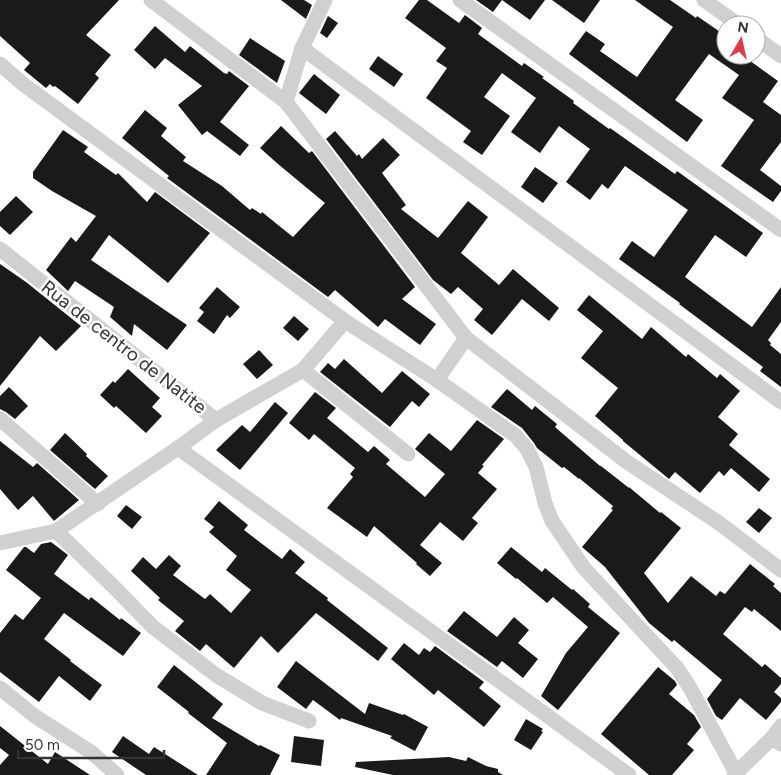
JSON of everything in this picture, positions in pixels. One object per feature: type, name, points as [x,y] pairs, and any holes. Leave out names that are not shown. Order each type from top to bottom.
[{"type":"street","points":[[151,0],[286,102],[466,338],[627,462],[719,523],[781,570]]},
{"type":"street","points":[[286,102],[302,48],[325,0]]},
{"type":"street","points":[[460,0],[781,230]]},
{"type":"street","points":[[704,0],[725,15]]},
{"type":"street","points":[[766,45],[781,56]]},
{"type":"street","points":[[302,48],[781,402]]},
{"type":"street","points":[[0,64],[23,84],[345,322],[437,380],[516,436],[527,449],[536,467],[545,503],[552,521],[584,568],[677,668],[689,686],[735,774],[778,736]]},
{"type":"street","name":"Rua de centro de Natite","points":[[0,248],[216,420],[56,532],[0,543]]},
{"type":"street","points":[[216,420],[303,370],[345,322]]},
{"type":"street","points":[[437,380],[466,338]]},
{"type":"street","points":[[303,370],[408,454]]},
{"type":"street","points":[[0,419],[98,504]]},
{"type":"street","points":[[178,448],[629,775]]},
{"type":"street","points":[[56,532],[153,627],[216,675],[262,703],[309,721]]},
{"type":"street","points":[[0,688],[36,717],[91,752],[117,775]]},
{"type":"building","points":[[0,0],[119,0],[86,35],[111,55],[95,74],[99,78],[78,104],[55,86],[53,87],[50,84],[46,88],[24,70],[30,63],[0,36]]},
{"type":"building","points":[[281,0],[304,0],[312,5],[306,19]]},
{"type":"building","points":[[419,0],[427,0],[459,23],[465,15],[482,28],[478,34],[522,66],[524,63],[544,77],[542,78],[609,129],[675,174],[677,171],[763,233],[746,257],[715,235],[685,277],[752,327],[781,287],[781,322],[768,340],[771,343],[770,345],[781,354],[781,387],[760,371],[763,367],[619,259],[632,241],[654,257],[688,210],[625,166],[608,189],[602,184],[590,200],[566,182],[590,149],[559,126],[540,153],[511,132],[536,98],[502,73],[484,97],[510,116],[482,155],[463,142],[471,131],[426,98],[447,68],[436,61],[446,48],[405,18]]},
{"type":"building","points":[[476,0],[502,0],[493,12]]},
{"type":"building","points":[[502,0],[545,0],[530,20]]},
{"type":"building","points":[[552,0],[600,0],[584,23]]},
{"type":"building","points":[[635,0],[670,0],[716,29],[716,59],[709,54],[675,100],[703,120],[687,142],[569,54],[586,31],[605,44],[600,51],[637,77],[673,27]]},
{"type":"building","points":[[328,16],[338,23],[327,38],[320,33]]},
{"type":"building","points":[[155,26],[185,52],[190,46],[224,73],[227,74],[229,71],[249,86],[220,122],[249,145],[240,156],[207,131],[202,135],[178,105],[202,86],[165,58],[155,69],[134,50]]},
{"type":"building","points":[[250,38],[285,61],[277,83],[239,55]]},
{"type":"building","points":[[378,56],[403,74],[394,87],[369,69]]},
{"type":"building","points":[[725,65],[756,65],[778,81],[763,102],[781,115],[781,142],[760,170],[781,186],[781,191],[773,202],[721,166],[754,120],[722,98],[739,75]]},
{"type":"building","points":[[314,74],[340,95],[326,114],[299,93]]},
{"type":"building","points":[[145,110],[167,128],[161,136],[186,157],[183,161],[222,186],[250,210],[252,208],[261,214],[262,212],[293,237],[325,203],[260,148],[281,126],[309,153],[312,151],[415,287],[402,299],[436,324],[420,345],[385,319],[378,327],[335,290],[328,297],[167,178],[169,176],[122,138]]},
{"type":"building","points":[[63,130],[88,147],[84,152],[116,175],[118,173],[147,202],[155,192],[210,233],[168,283],[109,235],[91,260],[187,325],[167,350],[134,324],[132,336],[110,317],[114,307],[75,281],[68,291],[46,270],[71,237],[76,242],[96,216],[33,178],[33,172]]},
{"type":"building","points":[[335,131],[357,156],[359,154],[362,159],[383,138],[400,155],[382,173],[406,205],[401,209],[438,238],[468,201],[488,217],[461,253],[499,285],[513,269],[559,308],[549,321],[522,299],[492,335],[474,320],[483,309],[458,287],[451,294],[433,280],[326,139]]},
{"type":"building","points":[[535,167],[558,183],[543,203],[521,187]]},
{"type":"building","points":[[16,196],[33,212],[10,235],[0,226],[0,212]]},
{"type":"building","points":[[0,264],[26,282],[81,326],[56,351],[40,336],[0,386]]},
{"type":"building","points":[[217,287],[240,307],[230,318],[227,315],[214,334],[197,321],[204,312],[199,308]]},
{"type":"building","points":[[589,295],[642,339],[651,327],[686,357],[688,354],[717,378],[720,374],[740,391],[718,417],[738,434],[729,445],[770,479],[759,492],[731,468],[724,476],[719,471],[700,493],[675,472],[669,479],[595,416],[618,388],[581,358],[603,331],[577,310]]},
{"type":"building","points":[[294,316],[309,329],[298,341],[283,328]]},
{"type":"building","points":[[259,350],[273,365],[257,379],[243,364]]},
{"type":"building","points":[[344,359],[382,393],[402,371],[430,394],[419,407],[412,401],[390,427],[320,372],[328,363],[335,369]]},
{"type":"building","points":[[128,369],[160,398],[152,407],[162,416],[146,433],[116,406],[114,408],[100,395]]},
{"type":"building","points":[[9,387],[28,406],[15,419],[0,409],[0,396]]},
{"type":"building","points":[[507,389],[532,410],[535,406],[557,424],[555,427],[600,466],[681,528],[644,573],[668,603],[691,576],[716,596],[720,591],[725,594],[750,564],[775,584],[773,586],[781,593],[781,631],[754,609],[752,612],[745,607],[723,634],[762,667],[765,664],[781,678],[781,684],[774,692],[781,698],[781,702],[766,720],[740,698],[722,720],[716,716],[707,699],[722,680],[674,640],[672,642],[649,623],[605,567],[582,547],[613,510],[611,509],[613,506],[579,478],[564,467],[562,468],[537,448],[522,428],[491,407]]},
{"type":"building","points":[[315,392],[336,408],[327,418],[368,452],[374,446],[390,460],[386,464],[425,497],[445,474],[415,449],[429,433],[451,451],[477,420],[504,439],[482,465],[484,466],[478,473],[497,489],[472,518],[478,523],[463,541],[440,522],[420,545],[442,563],[430,576],[374,526],[367,537],[327,508],[353,477],[350,474],[355,468],[314,434],[309,440],[289,423]]},
{"type":"building","points":[[275,402],[288,413],[240,470],[216,450],[242,425],[250,432]]},
{"type":"building","points":[[65,433],[108,476],[95,489],[50,450]]},
{"type":"building","points":[[0,441],[33,467],[37,463],[79,500],[54,521],[33,496],[18,510],[0,489]]},
{"type":"building","points":[[219,501],[248,525],[244,530],[282,559],[290,549],[305,562],[295,573],[388,648],[378,661],[316,613],[278,653],[261,636],[234,668],[206,644],[200,651],[175,631],[184,621],[158,600],[160,598],[131,571],[143,557],[156,569],[169,555],[181,566],[173,575],[205,599],[210,594],[231,613],[251,590],[226,570],[237,556],[209,532],[214,527],[204,519]]},
{"type":"building","points":[[126,505],[142,517],[132,529],[117,516]]},
{"type":"building","points":[[759,508],[772,518],[759,533],[746,522]]},
{"type":"building","points":[[51,542],[68,555],[54,574],[89,600],[91,597],[120,620],[121,618],[141,633],[123,656],[64,613],[44,639],[102,685],[90,701],[59,676],[39,702],[0,672],[0,633],[15,614],[23,620],[41,598],[6,570],[24,547],[34,553],[41,544]]},
{"type":"building","points":[[511,547],[542,572],[545,568],[573,589],[590,604],[588,607],[620,633],[558,710],[541,696],[566,653],[588,627],[553,597],[547,603],[497,563]]},
{"type":"building","points":[[464,611],[497,637],[514,617],[529,630],[518,643],[538,659],[523,678],[502,661],[497,667],[447,631]]},
{"type":"building","points":[[404,643],[419,655],[424,648],[430,652],[435,646],[484,682],[479,688],[501,706],[484,727],[438,690],[434,695],[391,659]]},
{"type":"building","points":[[296,661],[365,714],[369,703],[404,714],[428,727],[415,751],[390,738],[392,736],[341,718],[340,720],[313,700],[306,709],[277,687]]},
{"type":"building","points":[[174,665],[223,704],[212,718],[259,746],[280,755],[270,775],[206,775],[227,743],[157,687]]},
{"type":"building","points":[[658,667],[675,681],[677,685],[669,694],[694,715],[701,727],[687,744],[694,750],[672,775],[649,775],[601,734]]},
{"type":"building","points":[[526,719],[543,729],[531,750],[514,740]]},
{"type":"building","points":[[0,726],[48,764],[55,752],[90,775],[0,775],[0,765],[9,755],[0,748]]},
{"type":"building","points":[[123,736],[149,754],[154,747],[198,775],[146,775],[112,752]]},
{"type":"building","points":[[294,736],[324,740],[321,766],[291,762]]},
{"type":"building","points":[[449,757],[466,761],[468,757],[486,766],[498,769],[498,772],[503,775],[393,775],[355,767],[356,762]]}]
